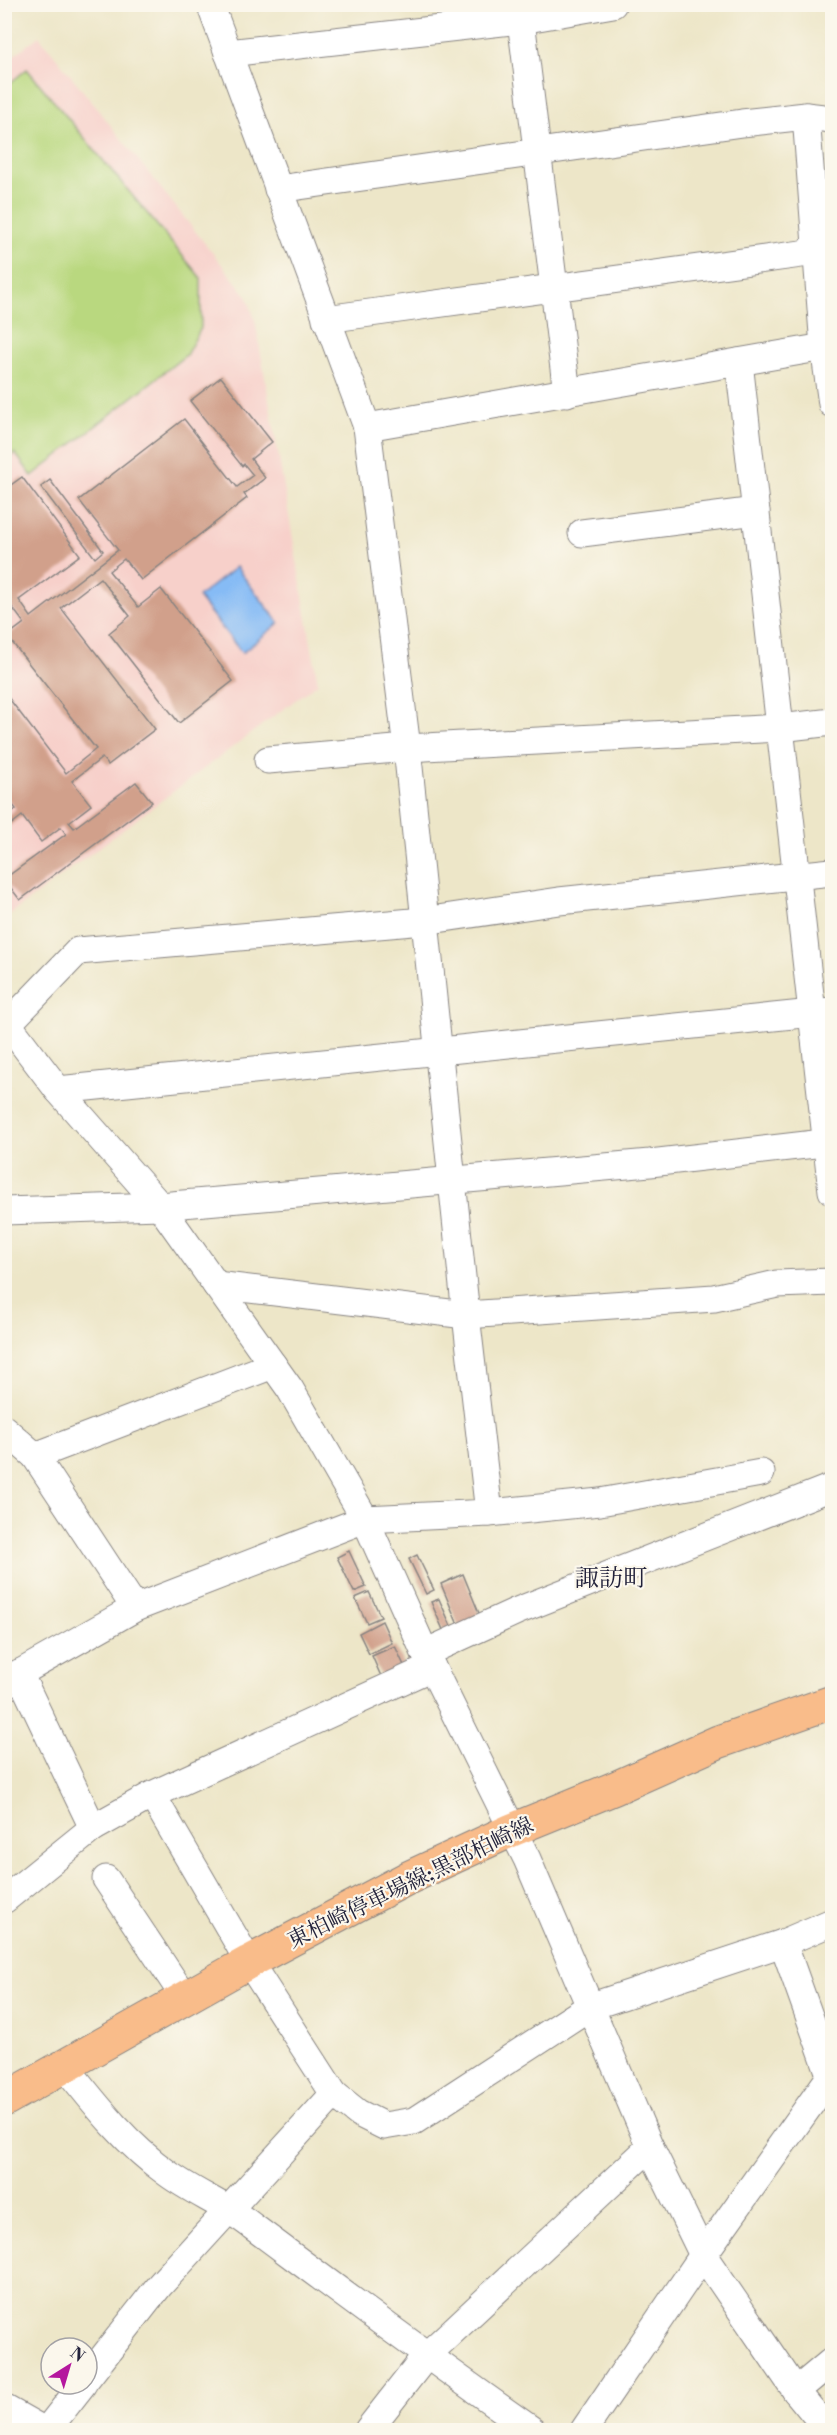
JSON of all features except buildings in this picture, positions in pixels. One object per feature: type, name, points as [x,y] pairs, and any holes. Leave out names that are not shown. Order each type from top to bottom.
[{"type":"main road","name":"東柏崎停車場線;黒部柏崎線","points":[[4,2100],[249,1962],[408,1878],[512,1830],[718,1742],[832,1702]]},
{"type":"street","points":[[210,4],[367,428],[407,748],[489,1513]]},
{"type":"street","points":[[228,53],[520,12],[613,4]]},
{"type":"street","points":[[520,12],[567,393]]},
{"type":"street","points":[[278,189],[537,154],[742,123],[819,118],[816,252],[824,347],[832,404]]},
{"type":"street","points":[[326,319],[816,252]]},
{"type":"street","points":[[367,428],[824,347]]},
{"type":"street","points":[[739,362],[797,876],[822,1012],[832,1191]]},
{"type":"street","points":[[582,533],[756,511]]},
{"type":"street","points":[[268,760],[407,748],[780,728],[832,722]]},
{"type":"street","points":[[828,2430],[796,2391],[703,2255],[650,2147],[527,1859],[429,1660],[365,1519],[290,1389],[160,1206],[58,1089],[6,1024],[78,951],[424,921],[559,901],[832,872]]},
{"type":"street","points":[[58,1089],[438,1053],[822,1012]]},
{"type":"street","points":[[4,1211],[160,1206],[650,1163],[830,1142]]},
{"type":"street","points":[[216,1285],[466,1315],[714,1298],[777,1284],[832,1282]]},
{"type":"street","points":[[35,1456],[273,1365]]},
{"type":"street","points":[[4,1429],[35,1456],[135,1608]]},
{"type":"street","points":[[93,1828],[12,1677],[135,1608],[365,1519],[489,1513],[600,1502],[761,1473]]},
{"type":"street","points":[[4,1900],[93,1828],[152,1795],[429,1660],[517,1611],[832,1487]]},
{"type":"street","points":[[152,1795],[249,1962],[334,2094],[358,2113],[384,2126],[414,2121],[589,2007],[783,1943],[832,1922]]},
{"type":"street","points":[[106,1879],[185,1998]]},
{"type":"street","points":[[584,2430],[703,2255],[829,2085],[783,1943]]},
{"type":"street","points":[[64,2065],[97,2107],[144,2156],[170,2175],[230,2209],[426,2356],[532,2430]]},
{"type":"street","points":[[99,2363],[159,2286],[334,2094]]},
{"type":"street","points":[[368,2430],[426,2356],[650,2147]]},
{"type":"street","points":[[796,2391],[832,2361]]},
{"type":"street","points":[[4,2408],[45,2430],[73,2396]]},
{"type":"shaded area","points":[[39,36],[247,296],[255,320],[318,683],[5,918],[4,63]]},
{"type":"green space","points":[[27,69],[201,278],[201,328],[186,355],[32,476],[15,453],[4,461],[5,87]]},
{"type":"water","points":[[236,567],[279,623],[242,653],[198,597]]},
{"type":"district","name":"諏訪町","points":[[611,1578]]}]
